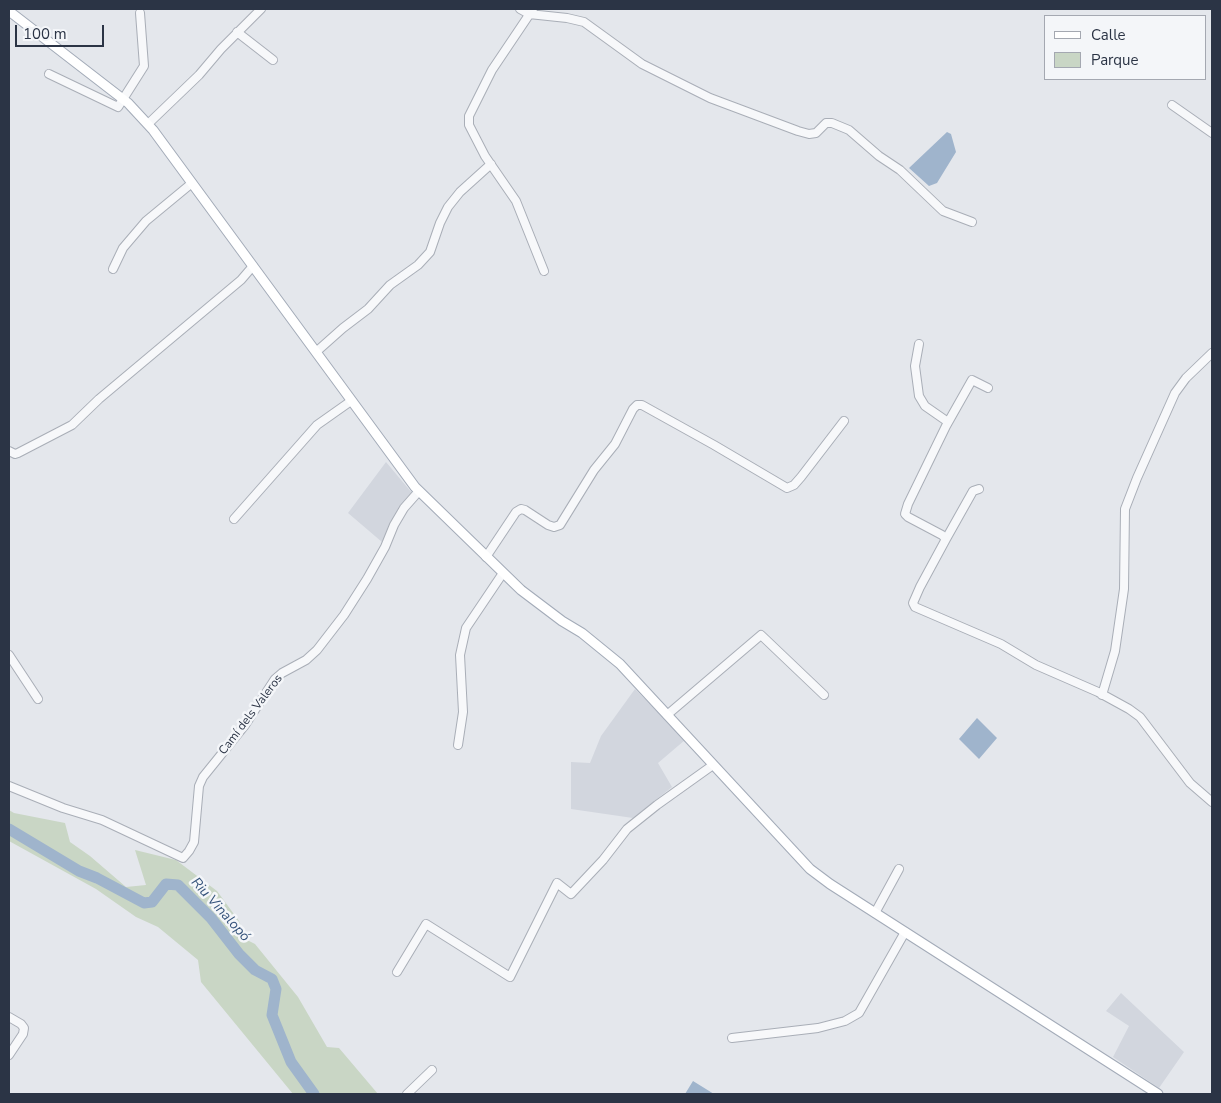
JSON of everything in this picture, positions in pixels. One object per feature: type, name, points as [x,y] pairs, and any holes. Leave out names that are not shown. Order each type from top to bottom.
[{"type":"main road","points":[[9,11],[124,100],[148,124],[254,266],[351,401],[419,490],[486,556],[539,604],[603,649],[620,664],[810,869],[830,884],[1158,1094]]},
{"type":"street","points":[[148,124],[199,75],[221,49],[261,9]]},
{"type":"street","points":[[520,9],[584,22],[642,64],[710,98],[798,131],[809,134],[816,133],[826,123],[832,123],[850,130],[879,156],[900,170],[943,211],[972,222]]},
{"type":"street","points":[[531,12],[492,70],[469,116],[469,125],[491,164],[516,201],[544,271]]},
{"type":"street","points":[[49,74],[118,107],[144,66],[140,13]]},
{"type":"street","points":[[237,32],[273,60]]},
{"type":"street","points":[[1172,105],[1212,133]]},
{"type":"street","points":[[316,352],[368,309],[390,285],[418,265],[430,252],[448,207],[460,192],[491,164]]},
{"type":"street","points":[[113,270],[123,248],[146,221],[192,183]]},
{"type":"street","points":[[9,451],[15,454],[18,453],[72,425],[99,399],[241,280],[254,266]]},
{"type":"street","points":[[919,344],[916,366],[919,396],[925,406],[948,422]]},
{"type":"street","points":[[1102,694],[1115,651],[1123,598],[1125,509],[1136,478],[1175,393],[1186,378],[1212,353]]},
{"type":"street","points":[[946,540],[942,535],[905,514],[908,504],[948,422],[972,380],[988,388]]},
{"type":"street","points":[[234,519],[317,425],[351,401]]},
{"type":"street","points":[[486,556],[520,509],[525,510],[548,525],[554,527],[560,525],[594,470],[614,444],[632,409],[637,405],[642,405],[787,488],[794,485],[801,477],[844,421]]},
{"type":"street","points":[[979,489],[973,491],[920,587],[913,602],[915,607],[1001,644],[1036,665],[1102,694],[1129,709],[1140,717],[1190,784],[1212,802]]},
{"type":"street","name":"Camí dels Valeros","points":[[9,786],[64,808],[102,820],[183,858],[194,842],[199,786],[203,777],[245,725],[275,679],[306,660],[317,650],[367,579],[385,547],[394,524],[419,490]]},
{"type":"street","points":[[458,745],[463,712],[460,655],[466,628],[504,573]]},
{"type":"street","points":[[667,715],[762,635],[824,695]]},
{"type":"street","points":[[9,655],[38,699]]},
{"type":"street","points":[[397,972],[426,924],[510,977],[557,883],[571,894],[603,860],[627,829],[713,765]]},
{"type":"street","points":[[875,913],[900,869]]},
{"type":"street","points":[[732,1038],[818,1028],[845,1021],[859,1013],[905,932]]},
{"type":"street","points":[[9,1017],[24,1028],[23,1034],[9,1055]]},
{"type":"street","points":[[406,1094],[432,1070]]},
{"type":"shaded area","points":[[386,462],[412,493],[382,542],[348,513]]},
{"type":"shaded area","points":[[635,689],[685,740],[658,763],[672,787],[633,818],[571,809],[571,762],[590,763],[601,736]]},
{"type":"shaded area","points":[[1121,993],[1184,1052],[1159,1088],[1113,1057],[1129,1026],[1106,1011]]},
{"type":"green space","points":[[9,810],[14,813],[65,823],[70,842],[90,856],[126,887],[146,885],[135,850],[176,860],[217,891],[239,921],[247,940],[255,944],[298,997],[327,1047],[339,1048],[378,1094],[293,1094],[201,982],[198,960],[158,927],[136,917],[96,889],[9,841]]},
{"type":"water","points":[[947,132],[951,134],[956,152],[937,183],[929,186],[909,168]]},
{"type":"water","points":[[977,718],[997,738],[979,759],[959,739]]},
{"type":"water","points":[[693,1081],[714,1094],[685,1094]]},
{"type":"waterway","name":"Riu Vinalopó","points":[[9,829],[79,871],[97,878],[144,903],[152,902],[166,884],[178,885],[211,918],[239,954],[255,970],[272,979],[276,989],[272,1015],[291,1062],[314,1094]]}]
